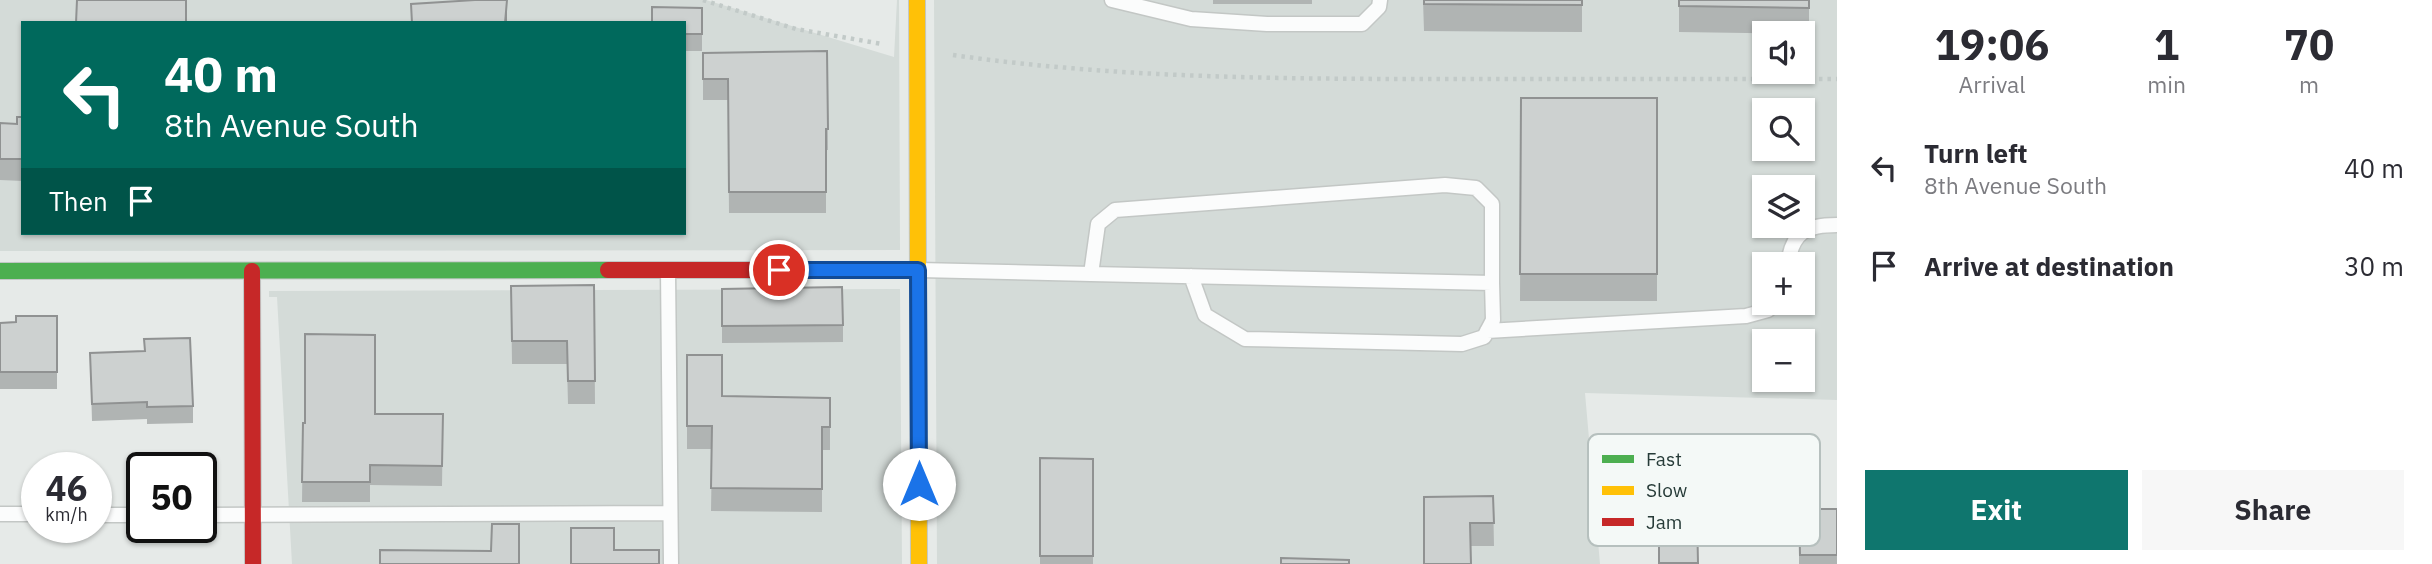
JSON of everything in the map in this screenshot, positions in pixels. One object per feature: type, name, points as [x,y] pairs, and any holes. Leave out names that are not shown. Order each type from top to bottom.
[{"type":"street","points":[[917,0],[919,564]]},
{"type":"street","points":[[0,271],[918,270]]},
{"type":"street","points":[[252,271],[253,564]]},
{"type":"lane","points":[[1112,0],[1191,19],[1267,24],[1362,24],[1379,7],[1380,0]]},
{"type":"lane","points":[[1091,274],[1098,224],[1115,209],[1445,185],[1476,188],[1492,204],[1493,320],[1484,337],[1462,344],[1245,339],[1205,315],[1191,276]]},
{"type":"lane","points":[[1791,252],[1794,242],[1803,230],[1837,225]]},
{"type":"lane","points":[[668,270],[671,564]]},
{"type":"lane","points":[[918,270],[1492,283]]},
{"type":"lane","points":[[1487,331],[1752,314]]},
{"type":"lane","points":[[217,515],[670,513]]},
{"type":"lane","points":[[0,514],[21,514]]},
{"type":"path","points":[[703,0],[796,29],[870,42]]},
{"type":"path","points":[[961,56],[1027,65],[1153,75],[1332,79],[1837,79]]},
{"type":"shaded area","points":[[0,0],[706,0],[894,57],[899,0],[900,250],[0,251]]},
{"type":"shaded area","points":[[934,0],[1837,0],[1837,400],[1585,393],[1589,434],[1588,546],[1598,546],[1600,564],[937,564]]},
{"type":"shaded area","points":[[900,289],[902,564],[292,564],[277,297],[269,297],[269,291]]},
{"type":"building","points":[[77,0],[186,0],[186,21],[76,21]]},
{"type":"building","points":[[507,0],[505,21],[412,21],[411,4]]},
{"type":"building","points":[[1424,0],[1582,0],[1582,5],[1424,4]]},
{"type":"building","points":[[1679,0],[1809,0],[1809,8],[1679,6]]},
{"type":"building","points":[[652,7],[702,8],[702,34],[686,34],[686,21],[652,21]]},
{"type":"building","points":[[827,51],[826,192],[729,192],[728,79],[703,79],[703,53]]},
{"type":"building","points":[[1521,98],[1657,98],[1657,274],[1520,274]]},
{"type":"building","points":[[17,117],[21,117],[21,159],[0,159],[0,123],[17,124]]},
{"type":"building","points":[[594,285],[595,381],[568,381],[567,341],[512,341],[511,286]]},
{"type":"building","points":[[842,287],[843,325],[722,326],[722,289]]},
{"type":"building","points":[[16,316],[57,316],[57,372],[0,372],[0,323],[16,322]]},
{"type":"building","points":[[305,334],[375,335],[375,414],[443,414],[442,466],[370,465],[370,482],[302,482]]},
{"type":"building","points":[[190,338],[193,406],[147,407],[147,402],[92,404],[90,353],[145,351],[144,339]]},
{"type":"building","points":[[687,355],[722,355],[722,396],[830,398],[830,427],[822,427],[822,489],[711,488],[712,426],[687,426]]},
{"type":"building","points":[[1040,458],[1093,459],[1093,556],[1040,556]]},
{"type":"building","points":[[1493,496],[1494,523],[1470,523],[1471,564],[1424,564],[1424,497]]},
{"type":"building","points":[[1820,509],[1837,509],[1837,555],[1800,555],[1800,546],[1820,546]]},
{"type":"building","points":[[492,524],[519,524],[519,564],[380,564],[380,550],[491,551]]},
{"type":"building","points":[[571,528],[614,528],[614,550],[659,550],[659,564],[571,564]]},
{"type":"building","points":[[1659,546],[1698,546],[1698,563],[1659,563]]},
{"type":"building","points":[[1281,558],[1349,560],[1349,564],[1281,564]]},
{"type":"traffic: fast","points":[[0,271],[608,270]]},
{"type":"traffic: slow","points":[[917,0],[919,564]]},
{"type":"traffic: jam","points":[[608,270],[918,270]]},
{"type":"traffic: jam","points":[[252,271],[253,564]]},
{"type":"route","points":[[779,270],[918,270],[919,484]]}]
